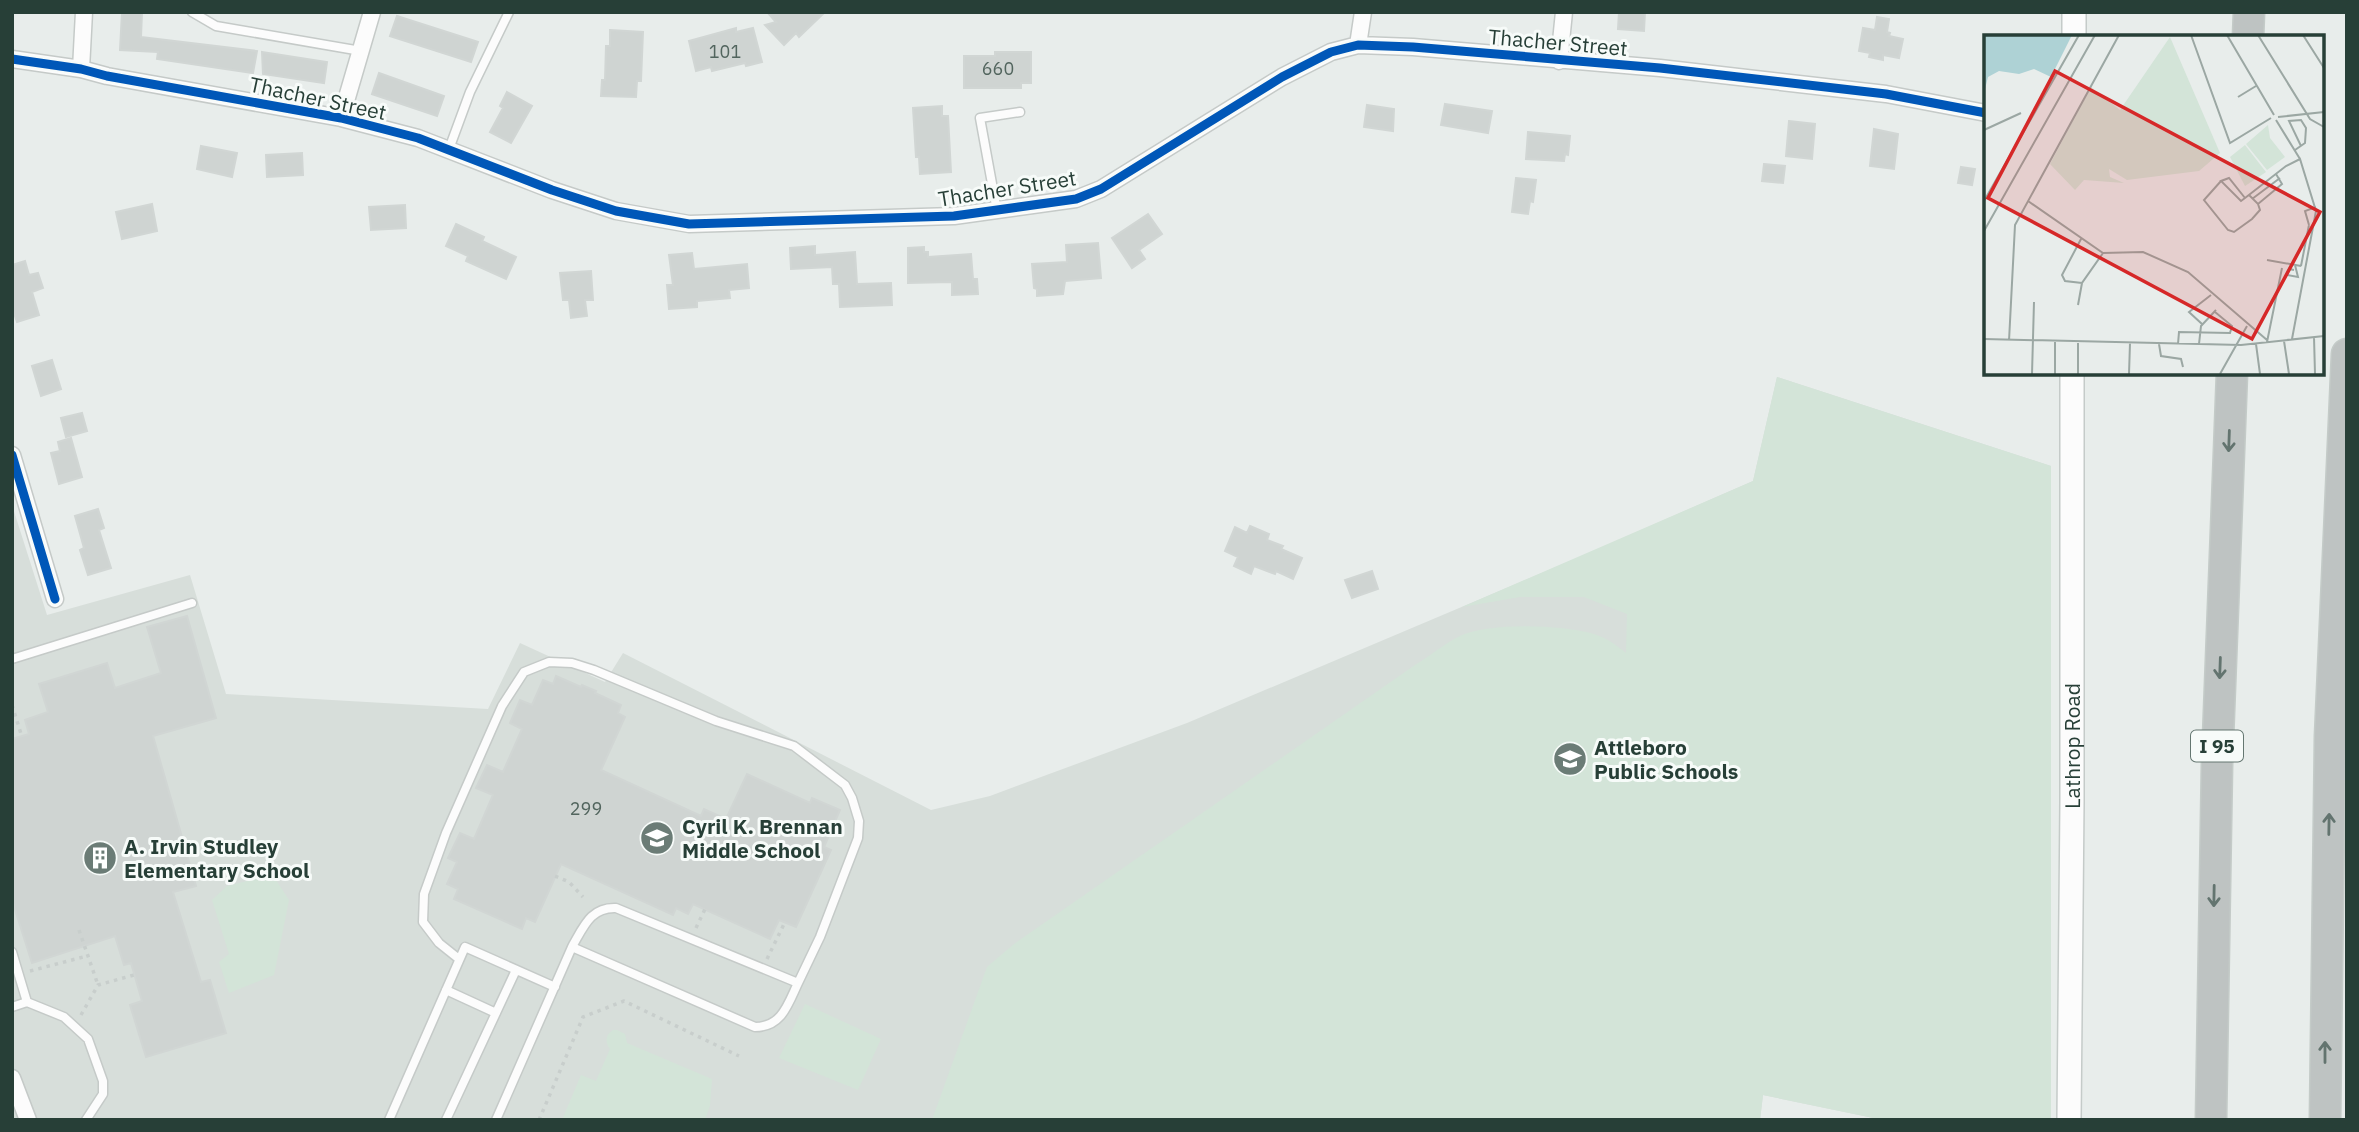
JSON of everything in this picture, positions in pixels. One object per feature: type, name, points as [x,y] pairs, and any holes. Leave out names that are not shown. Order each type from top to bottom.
[{"type":"highway","points":[[2248,35],[2249,12]]},
{"type":"highway","points":[[2325,1120],[2330,737],[2347,354]]},
{"type":"highway","name":"I 95","points":[[2211,1120],[2219,699],[2232,374]]},
{"type":"main road","points":[[2074,12],[2074,35]]},
{"type":"main road","name":"Lathrop Road","points":[[2069,1120],[2072,374]]},
{"type":"street","points":[[80,69],[84,12]]},
{"type":"street","points":[[341,118],[372,12]]},
{"type":"street","points":[[1358,45],[1363,12]]},
{"type":"street","points":[[1559,61],[1564,12]]},
{"type":"street","name":"Thacher Street","points":[[12,59],[80,69],[341,118],[418,138],[552,190],[616,211],[689,224],[919,218],[997,211],[1076,199],[1101,189],[1282,77],[1331,52],[1358,45],[1413,47],[1660,68],[1872,92],[1984,113]]},
{"type":"street","points":[[12,455],[55,599]]},
{"type":"street","points":[[12,1078],[27,1120]]},
{"type":"lane","points":[[192,12],[216,26],[360,51]]},
{"type":"lane","points":[[449,149],[470,92],[509,12]]},
{"type":"lane","points":[[997,211],[980,118],[1020,112]]},
{"type":"lane","points":[[12,659],[192,603]]},
{"type":"lane","points":[[459,959],[439,943],[423,922],[424,894],[446,833],[502,706],[524,672],[549,662],[572,663],[716,721],[794,746],[845,785],[859,821],[858,838],[820,937],[798,983],[780,1018],[765,1027],[755,1027],[572,947]]},
{"type":"lane","points":[[496,1120],[572,947],[589,918],[607,908],[616,908],[798,983]]},
{"type":"lane","points":[[389,1120],[465,947],[555,987]]},
{"type":"lane","points":[[12,952],[27,1002]]},
{"type":"lane","points":[[446,1120],[516,970]]},
{"type":"lane","points":[[446,990],[496,1013]]},
{"type":"lane","points":[[12,1007],[27,1002],[64,1017],[88,1039],[103,1081],[103,1094],[86,1120]]},
{"type":"path","points":[[12,705],[22,737]]},
{"type":"path","points":[[555,876],[569,882],[583,897]]},
{"type":"path","points":[[696,928],[705,909]]},
{"type":"path","points":[[766,961],[785,922]]},
{"type":"path","points":[[79,930],[98,985]]},
{"type":"path","points":[[30,971],[87,956]]},
{"type":"path","points":[[80,1017],[98,985],[134,975]]},
{"type":"path","points":[[539,1120],[583,1017],[624,1001],[739,1056]]},
{"type":"shaded area","name":"Attleboro Public Schools","points":[[1777,377],[2051,466],[2051,1120],[1883,1120],[1763,1095],[1760,1120],[12,1120],[12,505],[47,615],[190,575],[226,694],[488,709],[520,643],[605,682],[623,653],[931,810],[990,796],[1187,723],[1753,481]]},
{"type":"green space","points":[[1777,377],[2051,466],[2051,1120],[1883,1120],[1763,1095],[1760,1120],[932,1120],[987,967],[1014,944],[1443,646],[1473,632],[1527,626],[1594,634],[1626,653],[1627,614],[1584,597],[1520,597],[1462,607],[1753,481]]},
{"type":"green space","points":[[263,877],[276,880],[289,900],[274,975],[229,993],[219,962],[229,954],[212,900],[227,886]]},
{"type":"green space","points":[[805,1004],[881,1039],[858,1090],[779,1058]]},
{"type":"green space","points":[[613,1030],[625,1034],[627,1043],[712,1079],[710,1106],[705,1120],[562,1120],[581,1075],[596,1081],[610,1049],[607,1036]]},
{"type":"building","points":[[122,12],[142,12],[141,37],[257,51],[253,73],[157,59],[158,52],[120,50]]},
{"type":"building","points":[[767,12],[825,12],[799,37],[796,33],[784,45],[765,25],[776,22]]},
{"type":"building","points":[[1619,12],[1645,12],[1644,31],[1618,29]]},
{"type":"building","points":[[397,16],[478,42],[471,62],[390,36]]},
{"type":"building","points":[[1877,17],[1889,19],[1889,36],[1903,39],[1899,58],[1883,55],[1883,60],[1869,57],[1870,53],[1859,51],[1863,28],[1875,30]]},
{"type":"building","points":[[736,28],[736,32],[753,28],[762,62],[712,71],[711,67],[696,71],[689,41]]},
{"type":"building","points":[[610,30],[643,32],[641,81],[637,81],[636,97],[601,96],[602,80],[605,80],[606,46],[610,46]]},
{"type":"building","points":[[262,52],[327,62],[324,83],[263,74]]},
{"type":"building","points":[[995,52],[1031,52],[1031,83],[1021,83],[1021,88],[964,88],[964,56],[995,56]]},
{"type":"building","points":[[379,73],[444,96],[437,116],[372,94]]},
{"type":"building","points":[[507,92],[532,106],[511,143],[490,132],[503,108],[500,106]]},
{"type":"building","points":[[1445,104],[1492,111],[1488,133],[1441,125]]},
{"type":"building","points":[[1367,105],[1394,109],[1393,131],[1364,127]]},
{"type":"building","points":[[942,106],[942,116],[948,116],[951,172],[920,174],[919,157],[916,157],[913,108]]},
{"type":"building","points":[[1789,121],[1815,124],[1812,159],[1786,156]]},
{"type":"building","points":[[1874,129],[1898,134],[1894,169],[1870,166]]},
{"type":"building","points":[[1528,132],[1570,136],[1568,155],[1565,154],[1564,161],[1526,159]]},
{"type":"building","points":[[201,146],[237,153],[232,177],[197,169]]},
{"type":"building","points":[[302,153],[303,175],[267,177],[266,155]]},
{"type":"building","points":[[1764,164],[1785,166],[1783,183],[1762,181]]},
{"type":"building","points":[[1961,167],[1975,169],[1972,185],[1958,183]]},
{"type":"building","points":[[1516,178],[1536,180],[1533,202],[1530,201],[1528,214],[1512,212]]},
{"type":"building","points":[[152,204],[157,231],[122,239],[116,212]]},
{"type":"building","points":[[405,205],[406,228],[371,230],[369,207]]},
{"type":"building","points":[[1148,214],[1162,234],[1139,250],[1145,259],[1132,268],[1112,238]]},
{"type":"building","points":[[456,224],[484,237],[482,241],[516,257],[506,279],[466,261],[468,256],[446,246]]},
{"type":"building","points":[[1098,243],[1101,278],[1065,281],[1063,294],[1037,296],[1032,264],[1067,262],[1066,245]]},
{"type":"building","points":[[815,246],[815,255],[855,252],[857,284],[891,283],[892,305],[840,307],[839,284],[833,284],[832,267],[791,269],[790,248]]},
{"type":"building","points":[[924,247],[928,257],[971,254],[973,279],[977,279],[978,294],[952,295],[952,282],[908,283],[908,248]]},
{"type":"building","points":[[692,253],[694,269],[747,264],[749,288],[729,290],[730,298],[697,301],[697,307],[669,309],[667,285],[673,285],[669,255]]},
{"type":"building","points":[[25,261],[29,275],[38,273],[43,288],[32,292],[39,315],[17,322],[12,307],[12,265]]},
{"type":"building","points":[[591,271],[593,300],[585,300],[587,316],[571,318],[569,300],[563,300],[560,273]]},
{"type":"building","points":[[52,360],[61,389],[41,396],[32,366]]},
{"type":"building","points":[[82,413],[87,431],[66,437],[61,418]]},
{"type":"building","points":[[71,438],[82,477],[59,484],[51,453],[60,451],[58,442]]},
{"type":"building","points":[[98,509],[104,528],[99,530],[111,568],[88,575],[80,550],[84,548],[75,516]]},
{"type":"building","points":[[1250,526],[1269,534],[1267,540],[1283,546],[1281,549],[1302,558],[1293,579],[1276,571],[1275,574],[1254,566],[1251,574],[1234,566],[1238,557],[1225,551],[1235,527],[1247,533]]},
{"type":"building","points":[[1372,571],[1378,589],[1352,598],[1345,580]]},
{"type":"building","name":"A. Irvin Studley Elementary School","points":[[187,616],[216,718],[153,736],[196,886],[173,892],[201,982],[210,980],[226,1033],[146,1057],[130,1005],[142,1001],[131,963],[124,965],[115,936],[32,963],[12,900],[12,739],[29,734],[25,720],[48,712],[39,684],[107,663],[115,688],[161,673],[147,627]]},
{"type":"building","name":"Cyril K. Brennan Middle School","points":[[556,676],[596,691],[595,693],[621,705],[618,713],[625,717],[601,770],[701,816],[704,809],[726,819],[747,774],[810,803],[812,798],[840,810],[824,847],[831,850],[796,927],[779,920],[770,939],[693,904],[688,914],[676,908],[673,915],[561,864],[535,922],[526,918],[522,929],[454,899],[458,889],[447,884],[457,862],[448,858],[460,833],[474,839],[493,795],[476,788],[487,765],[503,772],[522,729],[510,723],[520,700],[532,705],[543,680],[553,684]]},
{"type":"cycle path","points":[[12,59],[81,69],[341,118],[418,138],[552,190],[616,211],[689,224],[954,216],[1076,199],[1101,189],[1282,77],[1331,52],[1358,45],[1413,47],[1660,68],[1886,94],[1984,113]]},
{"type":"cycle path","points":[[12,455],[55,599]]},
{"type":"place","name":"Attleboro Public Schools","points":[[1570,759]]},
{"type":"place","name":"Cyril K. Brennan Middle School","points":[[657,838]]},
{"type":"place","name":"A. Irvin Studley Elementary School","points":[[100,858]]}]
